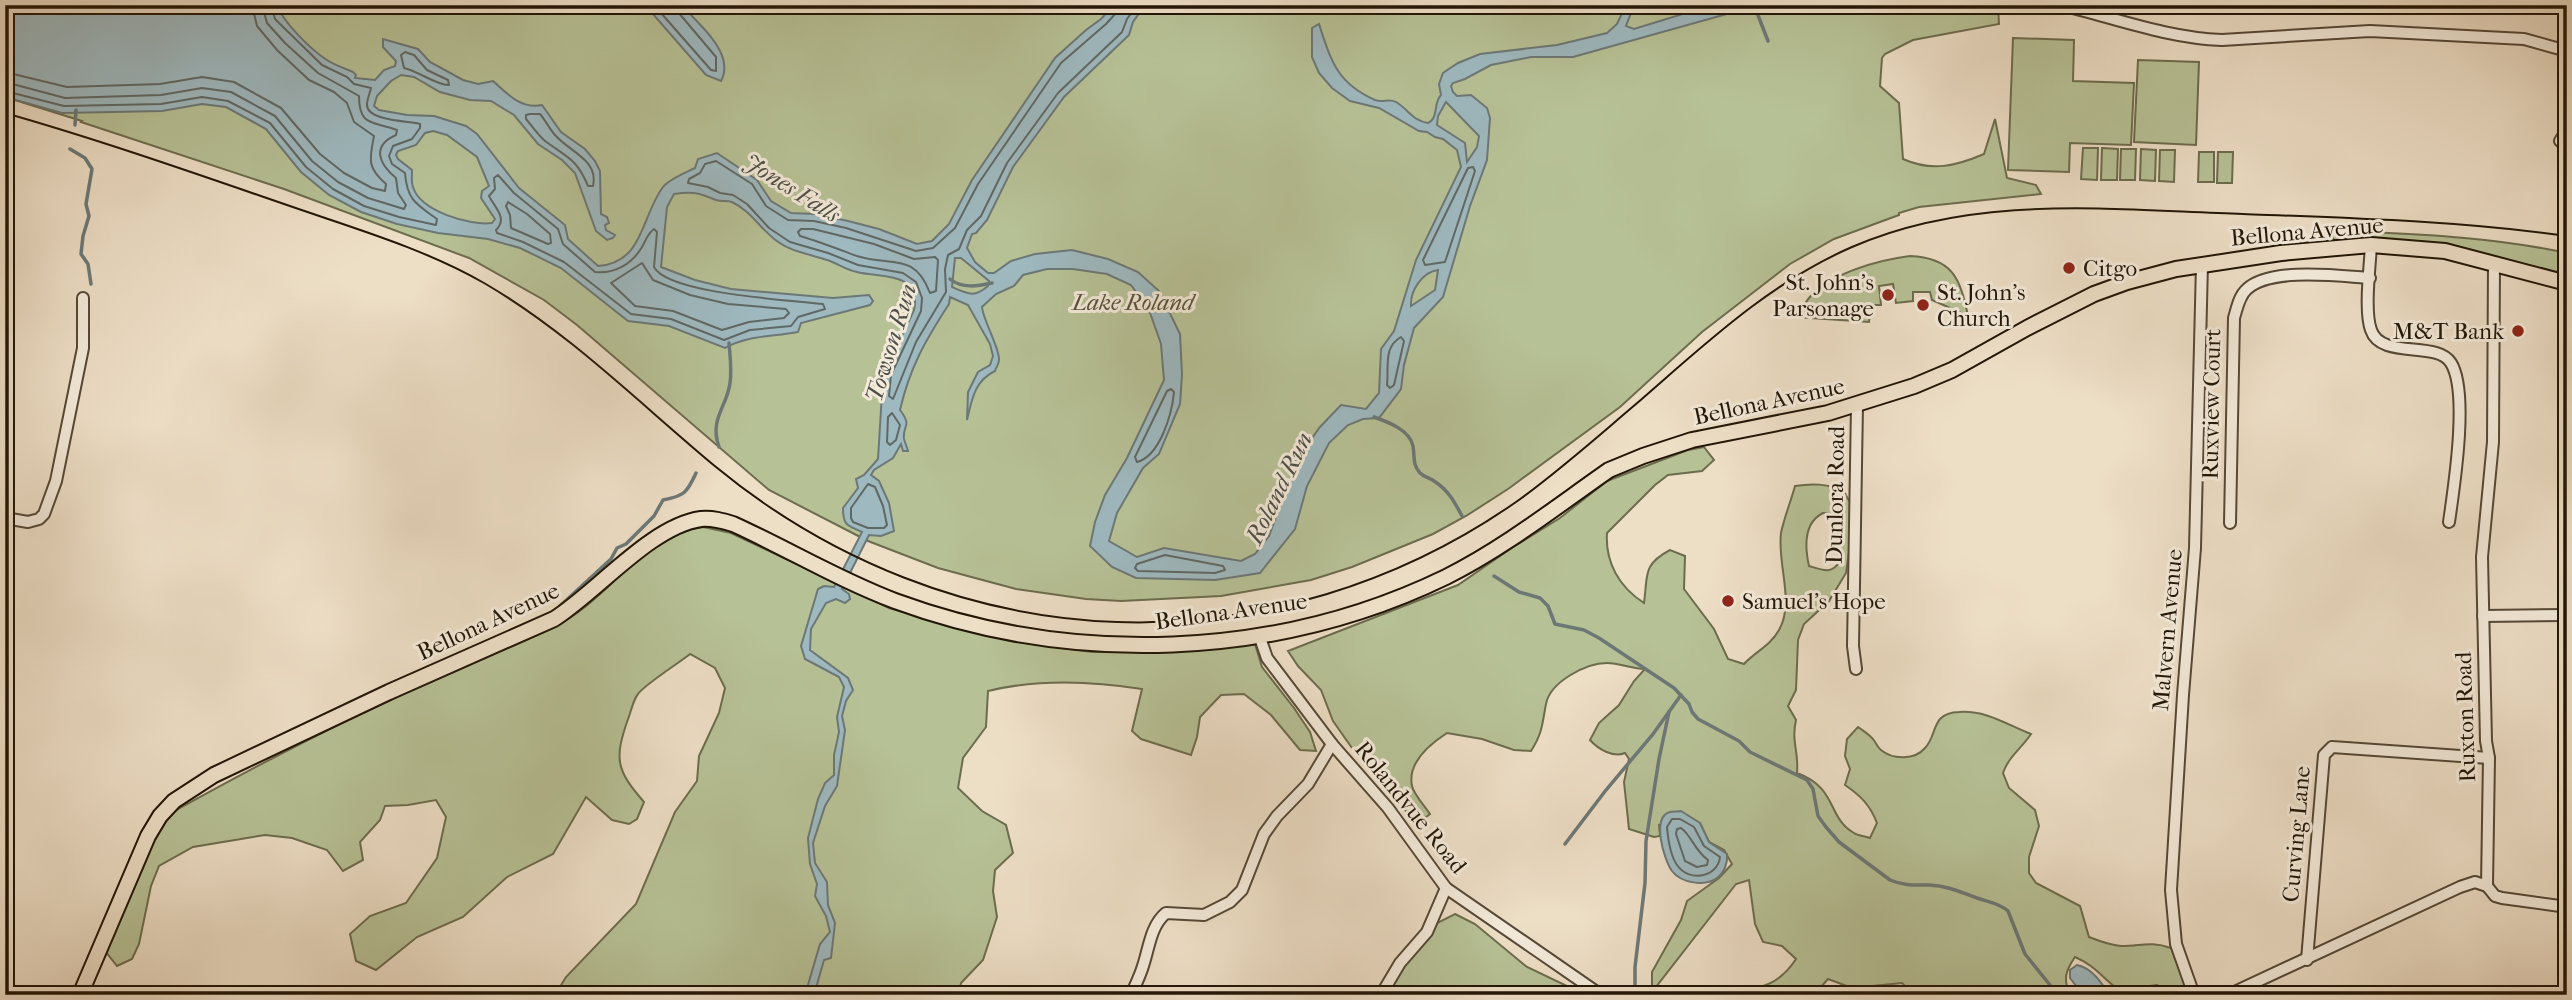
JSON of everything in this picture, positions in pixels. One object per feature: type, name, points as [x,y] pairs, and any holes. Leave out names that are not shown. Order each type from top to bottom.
[{"type":"main road","name":"Bellona Avenue","points":[[80,995],[148,836],[160,816],[174,801],[214,775],[389,692],[554,619],[576,606],[650,543],[667,531],[691,522],[717,519],[733,524],[866,590],[959,621],[1013,634],[1056,640],[1152,646],[1259,635],[1314,624],[1360,610],[1445,577],[1509,540],[1609,470],[1643,456],[1692,440],[1857,405],[1941,375],[2094,294],[2151,274],[2202,264],[2334,247],[2371,245],[2445,251],[2567,283]]},
{"type":"street","points":[[2061,5],[2136,26],[2201,39],[2370,31],[2524,39],[2567,51]]},
{"type":"street","points":[[2560,141],[2567,130]]},
{"type":"street","points":[[2371,245],[2369,313],[2373,335],[2388,345],[2443,355],[2452,364],[2457,379],[2458,450],[2449,522]]},
{"type":"street","name":"Ruxton Road","points":[[2487,886],[2488,758],[2482,556],[2493,442],[2494,263]]},
{"type":"street","name":"Malvern Avenue","points":[[2194,995],[2176,944],[2171,890],[2195,548],[2202,264]]},
{"type":"street","name":"Ruxview Court","points":[[2230,523],[2234,318],[2245,290],[2255,283],[2282,276],[2370,278]]},
{"type":"street","points":[[5,518],[28,522],[39,519],[44,514],[56,481],[83,348],[83,298]]},
{"type":"street","name":"Dunlora Road","points":[[1856,668],[1853,646],[1857,405]]},
{"type":"street","points":[[2483,616],[2567,615]]},
{"type":"street","name":"Rolandvue Road","points":[[1259,635],[1267,658],[1332,744],[1388,808],[1446,888],[1601,995]]},
{"type":"street","points":[[1131,995],[1160,918],[1166,913],[1204,915],[1230,902],[1241,890],[1264,835],[1277,816],[1308,783],[1332,744]]},
{"type":"street","name":"Curving Lane","points":[[2307,960],[2324,755],[2332,747],[2488,758]]},
{"type":"street","points":[[2228,995],[2468,884],[2487,886],[2495,896],[2502,898],[2567,907]]},
{"type":"street","points":[[1381,995],[1400,963],[1427,932],[1446,888]]},
{"type":"green space","name":"Lake Roland","points":[[5,5],[1998,5],[1999,24],[1913,40],[1885,54],[1882,58],[1880,86],[1899,103],[1903,159],[1924,165],[1944,166],[1984,154],[1995,119],[2007,178],[2036,185],[2041,194],[1919,207],[1834,239],[1790,264],[1702,332],[1620,407],[1508,489],[1433,534],[1352,567],[1311,580],[1221,596],[1121,601],[1086,599],[1016,589],[938,568],[868,541],[769,490],[577,325],[544,300],[469,258],[284,189],[5,97]]},
{"type":"green space","points":[[2013,38],[2074,40],[2073,81],[2134,83],[2131,145],[2070,143],[2069,172],[2008,170]]},
{"type":"green space","points":[[2138,60],[2199,62],[2196,145],[2134,142]]},
{"type":"green space","points":[[2083,148],[2098,148],[2097,180],[2081,179]]},
{"type":"green space","points":[[2102,148],[2118,149],[2117,180],[2101,180]]},
{"type":"green space","points":[[2121,149],[2136,149],[2135,180],[2120,180]]},
{"type":"green space","points":[[2141,149],[2156,150],[2155,181],[2140,180]]},
{"type":"green space","points":[[2160,150],[2175,150],[2174,182],[2159,181]]},
{"type":"green space","points":[[2199,152],[2214,152],[2214,182],[2198,182]]},
{"type":"green space","points":[[2218,152],[2233,152],[2232,183],[2217,183]]},
{"type":"green space","points":[[2328,230],[2448,237],[2537,247],[2567,253],[2567,275],[2432,243],[2372,238],[2334,240]]},
{"type":"green space","points":[[1910,256],[1936,261],[1952,272],[1961,290],[1968,316],[1932,300],[1930,292],[1913,292],[1913,301],[1896,303],[1893,284],[1879,286],[1881,305],[1871,305],[1869,322],[1797,317],[1809,298],[1829,281],[1870,264]]},
{"type":"green space","points":[[1704,447],[1714,460],[1702,471],[1668,475],[1655,485],[1607,533],[1608,554],[1615,573],[1627,589],[1644,603],[1648,572],[1655,561],[1670,550],[1685,556],[1684,589],[1714,629],[1728,659],[1744,664],[1772,640],[1784,619],[1786,595],[1780,545],[1795,486],[1819,485],[1837,488],[1843,490],[1851,504],[1851,539],[1846,573],[1829,601],[1804,624],[1798,640],[1796,690],[1788,706],[1796,720],[1794,734],[1797,773],[1819,787],[1845,827],[1870,838],[1877,823],[1864,801],[1845,785],[1850,769],[1845,756],[1847,739],[1858,727],[1886,753],[1904,757],[1921,752],[1929,743],[1939,720],[1950,713],[1979,713],[2031,734],[2003,773],[2009,788],[2035,810],[2039,826],[2029,857],[2029,873],[2036,883],[2080,906],[2089,937],[2117,945],[2151,944],[2171,948],[2190,995],[2171,995],[2157,985],[2141,987],[2126,995],[2075,957],[2066,975],[2071,995],[1915,995],[1902,983],[1852,988],[1828,979],[1814,995],[1719,995],[1771,983],[1796,959],[1782,946],[1763,942],[1755,924],[1749,880],[1736,884],[1652,992],[1652,972],[1681,920],[1687,901],[1719,878],[1732,864],[1724,850],[1709,842],[1700,823],[1659,825],[1660,836],[1654,837],[1629,829],[1624,782],[1629,759],[1625,753],[1606,752],[1590,740],[1599,723],[1619,705],[1645,669],[1612,663],[1599,664],[1570,675],[1554,688],[1549,696],[1540,733],[1531,751],[1514,750],[1482,739],[1447,733],[1440,737],[1421,755],[1413,769],[1413,789],[1430,814],[1417,824],[1352,748],[1333,721],[1321,690],[1288,651],[1458,585],[1560,518],[1607,481],[1688,450]],"holes":[[[1823,513],[1831,514],[1837,520],[1835,537],[1840,561],[1834,568],[1822,570],[1809,566],[1807,537],[1816,517]]]},
{"type":"green space","points":[[703,527],[731,533],[889,608],[1010,641],[1092,652],[1195,651],[1255,644],[1262,667],[1310,732],[1316,751],[1300,750],[1271,715],[1244,694],[1221,695],[1200,717],[1191,755],[1141,739],[1132,731],[1142,689],[1065,682],[1026,684],[988,691],[986,727],[963,758],[958,788],[982,811],[1006,825],[1013,853],[995,870],[993,891],[997,917],[983,960],[961,983],[959,995],[555,995],[566,977],[636,904],[675,812],[697,781],[699,756],[719,713],[725,688],[715,668],[690,654],[642,690],[633,703],[621,744],[620,764],[628,781],[644,802],[637,819],[629,824],[612,820],[586,797],[553,854],[507,877],[463,917],[417,937],[376,970],[356,961],[350,934],[370,916],[406,903],[437,858],[446,817],[436,800],[385,806],[380,820],[360,842],[363,860],[343,871],[327,850],[292,838],[265,835],[193,847],[159,866],[151,886],[139,944],[132,959],[117,966],[106,952],[159,827],[171,813],[355,716],[558,625],[591,602],[635,562],[667,539],[684,531]]},
{"type":"green space","points":[[1455,914],[1475,924],[1527,967],[1567,986],[1557,995],[1389,995],[1394,978],[1435,924]]},
{"type":"water","points":[[5,5],[277,5],[291,27],[306,43],[330,62],[353,72],[355,78],[375,80],[384,70],[395,66],[396,61],[383,47],[383,39],[418,49],[430,62],[463,80],[478,84],[493,81],[521,103],[542,105],[561,132],[585,149],[595,161],[600,171],[601,214],[607,217],[609,223],[605,225],[606,230],[615,235],[613,238],[607,240],[596,231],[575,173],[562,160],[538,144],[514,115],[491,101],[470,100],[440,92],[414,77],[401,75],[377,96],[374,106],[379,110],[407,115],[434,116],[466,126],[477,134],[519,188],[565,225],[568,239],[598,266],[613,263],[633,247],[666,184],[695,168],[698,159],[717,153],[757,180],[771,201],[791,213],[815,214],[848,221],[879,229],[917,244],[932,241],[949,224],[972,180],[1055,58],[1114,5],[1145,5],[1133,22],[1129,35],[1064,97],[1013,167],[987,220],[972,234],[967,248],[975,262],[988,273],[994,273],[1011,261],[1035,254],[1072,250],[1108,259],[1138,272],[1159,291],[1180,334],[1180,404],[1159,454],[1143,468],[1117,513],[1109,541],[1137,557],[1164,548],[1241,561],[1255,554],[1269,536],[1297,459],[1320,427],[1341,405],[1366,409],[1379,393],[1381,349],[1394,331],[1416,260],[1461,167],[1457,150],[1443,139],[1419,131],[1379,108],[1350,101],[1332,88],[1319,73],[1312,57],[1312,28],[1319,24],[1337,70],[1352,86],[1375,100],[1396,102],[1414,117],[1428,123],[1434,118],[1441,95],[1439,84],[1443,73],[1480,54],[1557,45],[1607,33],[1617,24],[1626,5],[1634,5],[1626,26],[1634,29],[1712,5],[1759,5],[1573,57],[1531,57],[1491,65],[1453,83],[1451,86],[1457,96],[1471,95],[1487,108],[1490,118],[1487,160],[1470,206],[1443,297],[1414,328],[1401,389],[1379,418],[1363,419],[1348,425],[1329,443],[1307,486],[1295,529],[1260,573],[1215,580],[1136,578],[1112,567],[1090,546],[1105,495],[1127,458],[1164,380],[1161,344],[1149,310],[1131,285],[1107,274],[1073,269],[1047,269],[1023,275],[1014,286],[996,294],[982,307],[999,361],[995,371],[978,386],[967,420],[968,392],[978,372],[990,365],[993,356],[990,344],[968,305],[950,297],[949,304],[919,355],[908,380],[900,410],[906,420],[904,439],[908,451],[903,451],[901,444],[893,458],[874,470],[871,475],[879,481],[889,503],[894,531],[881,536],[869,535],[842,589],[849,594],[850,599],[845,603],[836,599],[826,603],[811,629],[810,650],[848,678],[853,690],[846,701],[842,716],[845,730],[837,786],[825,806],[813,843],[815,863],[827,882],[828,905],[835,923],[831,958],[824,960],[814,995],[805,995],[820,944],[830,932],[826,916],[815,896],[817,884],[810,864],[808,838],[818,799],[825,783],[834,775],[834,755],[839,732],[837,717],[844,687],[839,677],[805,659],[801,646],[818,589],[824,586],[834,587],[862,532],[845,522],[843,508],[858,488],[856,479],[864,475],[878,459],[883,377],[914,310],[915,297],[912,288],[897,279],[853,271],[788,248],[732,202],[718,201],[696,193],[674,194],[667,207],[661,267],[695,280],[731,289],[833,298],[869,295],[873,301],[870,305],[801,323],[798,332],[751,339],[725,348],[669,326],[628,321],[561,268],[520,248],[488,239],[438,233],[397,224],[361,212],[329,195],[301,172],[266,129],[226,107],[202,104],[162,111],[62,113],[5,97]],"holes":[[[1446,102],[1479,136],[1477,147],[1467,162],[1465,143],[1437,125],[1438,116]],[[433,131],[447,135],[477,157],[489,186],[482,191],[481,198],[495,219],[492,223],[471,222],[447,215],[435,210],[418,196],[412,185],[412,170],[396,155],[398,151],[416,145],[425,133]],[[955,258],[961,258],[989,281],[988,286],[975,293],[952,287]],[[1438,270],[1435,290],[1411,306],[1418,283]]]},
{"type":"water","points":[[645,5],[681,5],[705,30],[719,50],[724,71],[721,81],[706,75]]},
{"type":"water","points":[[1681,811],[1700,823],[1709,842],[1727,854],[1724,871],[1712,881],[1687,881],[1676,875],[1669,866],[1661,839],[1661,822],[1670,812]]},
{"type":"water","points":[[2077,965],[2092,973],[2109,995],[2083,995],[2070,978],[2070,970]]},
{"type":"waterway","points":[[1754,5],[1768,41]]},
{"type":"waterway","points":[[75,125],[76,110]]},
{"type":"waterway","points":[[70,149],[85,158],[92,169],[86,204],[89,216],[81,254],[88,264],[91,284]]},
{"type":"waterway","name":"Roland Run","points":[[950,279],[965,285],[992,283]]},
{"type":"waterway","points":[[719,447],[716,437],[717,421],[731,378],[729,343]]},
{"type":"waterway","points":[[1374,417],[1398,427],[1408,435],[1413,446],[1417,470],[1443,488],[1462,516]]},
{"type":"waterway","points":[[560,606],[611,559],[617,548],[626,544],[654,516],[663,500],[684,492],[696,473]]},
{"type":"waterway","points":[[1494,576],[1519,592],[1540,598],[1548,606],[1555,624],[1584,630],[1599,638],[1674,688],[1698,719],[1739,741],[1750,752],[1807,780],[1813,789],[1818,816],[1826,827],[1839,842],[1890,880],[1948,888],[2005,908],[2025,954],[2058,995]]},
{"type":"waterway","points":[[1565,844],[1681,695]]},
{"type":"waterway","points":[[1635,992],[1646,841],[1669,712]]},
{"type":"tram line","points":[[5,113],[147,157],[362,231],[437,259],[484,283],[546,324],[604,370],[716,467],[760,500],[806,530],[854,556],[904,578],[1008,609],[1062,618],[1117,622],[1170,622],[1275,608],[1376,577],[1425,556],[1471,531],[1532,491],[1712,338],[1765,297],[1822,262],[1852,247],[1899,230],[1947,218],[1996,212],[2094,208],[2405,221],[2567,236]]},
{"type":"place","name":"Citgo","points":[[2069,268]]},
{"type":"place","name":"St. John's Parsonage","points":[[1888,295]]},
{"type":"place","name":"St. John's Church","points":[[1923,305]]},
{"type":"place","name":"M&T Bank","points":[[2518,331]]},
{"type":"place","name":"Samuel's Hope","points":[[1728,601]]},
{"type":"water label","name":"Jones Falls","points":[[792,188]]},
{"type":"water label","name":"Towson Run","points":[[891,343]]}]
